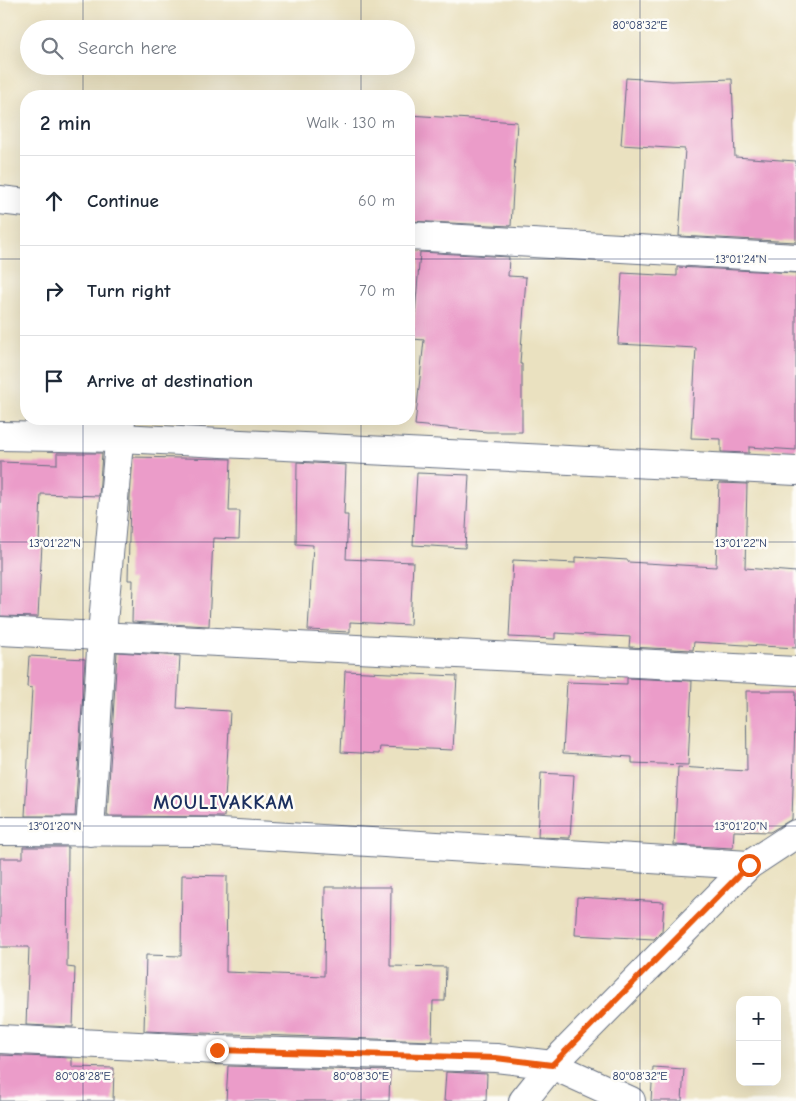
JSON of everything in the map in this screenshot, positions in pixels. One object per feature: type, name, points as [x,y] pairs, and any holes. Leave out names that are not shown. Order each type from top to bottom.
[{"type":"street","points":[[0,200],[20,202]]},
{"type":"street","points":[[415,236],[796,258]]},
{"type":"street","points":[[90,832],[102,634],[121,428]]},
{"type":"street","points":[[0,436],[121,428],[796,471]]},
{"type":"street","points":[[0,630],[796,671]]},
{"type":"street","points":[[0,831],[215,832],[749,865]]},
{"type":"street","points":[[523,1101],[552,1065],[749,865],[796,834]]},
{"type":"street","points":[[0,1040],[217,1050],[496,1058],[552,1065],[631,1101]]},
{"type":"building","points":[[626,78],[672,81],[732,79],[735,157],[796,161],[796,242],[679,236],[685,149],[621,145]]},
{"type":"building","points":[[415,115],[517,122],[511,226],[415,221]]},
{"type":"building","points":[[420,252],[509,257],[508,276],[526,277],[520,364],[522,364],[522,432],[487,432],[415,425],[424,340],[415,339]]},
{"type":"building","points":[[677,267],[796,273],[796,450],[749,447],[749,453],[721,452],[721,439],[691,438],[696,348],[618,344],[622,273],[677,276]]},
{"type":"building","points":[[57,453],[102,453],[99,496],[41,494],[39,544],[42,544],[38,617],[0,616],[0,462],[57,464]]},
{"type":"building","points":[[133,457],[231,459],[229,511],[240,511],[239,539],[213,538],[209,626],[132,622],[133,580],[128,580]]},
{"type":"building","points":[[297,462],[346,465],[344,515],[348,515],[346,559],[413,562],[410,625],[350,622],[350,632],[308,630],[313,545],[296,544]]},
{"type":"building","points":[[417,473],[469,475],[465,548],[413,545]]},
{"type":"building","points":[[719,483],[747,484],[745,568],[796,572],[796,648],[694,642],[693,650],[629,647],[630,637],[555,633],[555,639],[509,637],[513,560],[575,563],[575,557],[716,567]]},
{"type":"building","points":[[117,652],[180,656],[177,708],[230,711],[224,817],[107,816]]},
{"type":"building","points":[[29,656],[85,659],[75,816],[25,816],[32,688],[27,687]]},
{"type":"building","points":[[345,671],[457,676],[453,750],[380,747],[379,754],[341,752]]},
{"type":"building","points":[[627,678],[692,681],[688,765],[632,763],[632,757],[563,753],[567,682],[627,684]]},
{"type":"building","points":[[746,691],[796,691],[792,819],[770,832],[734,831],[733,848],[674,845],[678,767],[747,771]]},
{"type":"building","points":[[541,773],[574,775],[570,838],[538,837]]},
{"type":"building","points":[[23,847],[68,847],[67,967],[75,968],[73,1027],[26,1025],[29,947],[0,947],[0,858],[23,858]]},
{"type":"building","points":[[182,875],[227,876],[226,972],[324,976],[325,887],[391,887],[390,966],[446,967],[445,1001],[433,1001],[432,1041],[144,1031],[146,955],[181,956]]},
{"type":"building","points":[[577,897],[664,902],[662,931],[654,939],[575,935]]},
{"type":"building","points":[[0,1055],[72,1058],[72,1067],[114,1068],[113,1101],[0,1101]]},
{"type":"building","points":[[228,1066],[390,1071],[389,1101],[226,1101]]},
{"type":"building","points":[[653,1067],[684,1069],[682,1101],[651,1101]]},
{"type":"building","points":[[446,1072],[487,1074],[486,1101],[444,1101]]},
{"type":"district","name":"MOULIVAKKAM","points":[[224,802]]},
{"type":"route","points":[[217,1050],[496,1058],[531,1064],[552,1065],[749,865]]}]
